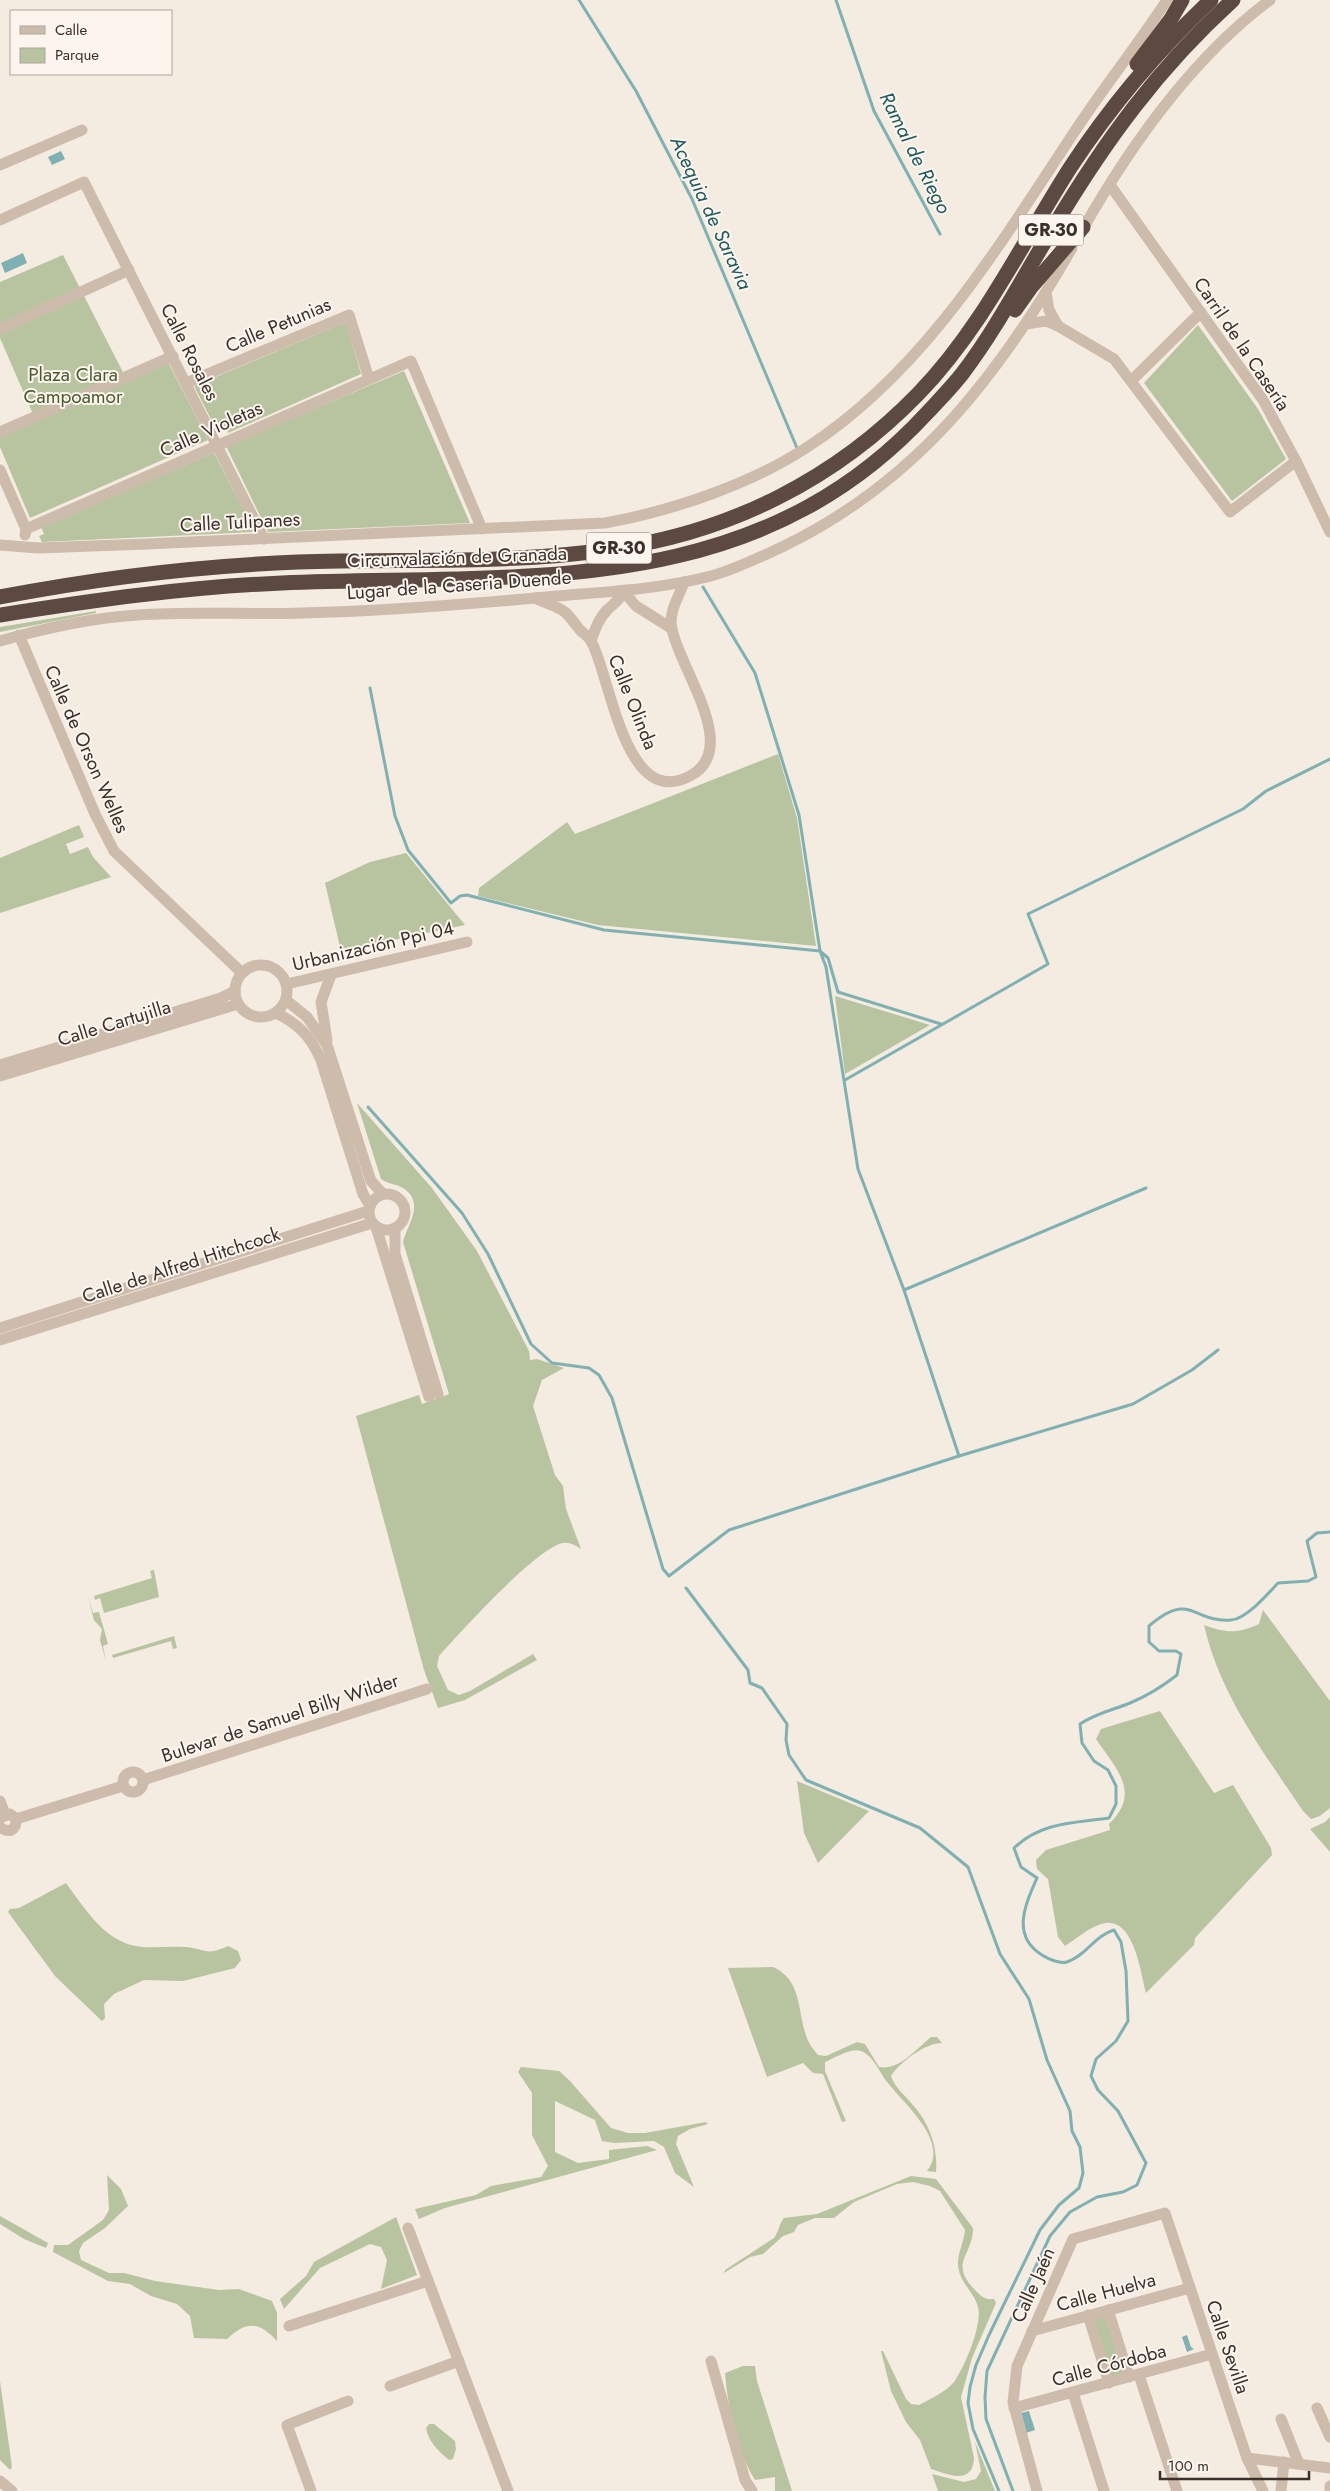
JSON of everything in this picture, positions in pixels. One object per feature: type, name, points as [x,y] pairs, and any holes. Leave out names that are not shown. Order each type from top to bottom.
[{"type":"highway","points":[[1105,118],[1112,96],[1171,20],[1182,0]]},
{"type":"highway","name":"Circunvalación de Granada","points":[[0,598],[136,575],[244,565],[588,552],[643,544],[697,531],[760,507],[824,473],[857,450],[922,391],[956,350],[989,301],[1072,166],[1105,118],[1153,59],[1211,0]]},
{"type":"highway","name":"Circunvalación de Granada","points":[[0,615],[104,599],[197,589],[282,583],[543,576],[632,566],[699,551],[731,541],[804,508],[867,467],[923,417],[961,376],[992,331],[1114,132],[1143,93],[1182,50],[1233,0]]},
{"type":"highway","points":[[992,331],[1010,317],[1032,286],[1083,227]]},
{"type":"highway","points":[[0,586],[32,584],[60,587]]},
{"type":"street","name":"Calle Tulipanes","points":[[0,545],[48,548],[605,523],[626,519],[737,483],[784,461],[833,428],[894,376],[942,323],[1000,245],[1102,89],[1167,0]]},
{"type":"street","name":"Lugar de la Caseria Duende","points":[[0,641],[90,620],[139,615],[303,613],[624,592],[714,575],[757,558],[829,522],[862,501],[906,466],[948,426],[984,383],[1029,321],[1110,184],[1165,106],[1207,56],[1270,0]]},
{"type":"street","points":[[0,165],[82,130]]},
{"type":"street","name":"Calle Rosales","points":[[0,220],[84,182],[264,539]]},
{"type":"street","name":"Carril de la Casería","points":[[1110,184],[1263,400],[1296,461],[1330,532]]},
{"type":"street","points":[[0,329],[130,270]]},
{"type":"street","points":[[1046,293],[1049,310],[1058,326]]},
{"type":"street","points":[[1131,381],[1201,312]]},
{"type":"street","name":"Calle Petunias","points":[[186,383],[349,315],[370,379]]},
{"type":"street","points":[[1029,321],[1046,321],[1058,326],[1114,359],[1230,512],[1296,461]]},
{"type":"street","points":[[0,432],[173,356]]},
{"type":"street","name":"Calle Violetas","points":[[26,529],[411,361],[482,529]]},
{"type":"street","points":[[0,470],[26,529],[24,546]]},
{"type":"street","name":"Calle Olinda","points":[[534,598],[565,612],[591,641],[616,715],[637,762],[651,776],[668,782],[686,778],[702,770],[711,752],[710,728],[671,628],[673,605],[684,582]]},
{"type":"street","points":[[624,592],[636,606],[671,628]]},
{"type":"street","name":"Calle Olinda","points":[[591,641],[597,624],[608,610],[619,601],[624,592]]},
{"type":"street","name":"Calle de Orson Welles","points":[[20,635],[95,814],[114,851],[242,973]]},
{"type":"street","name":"Urbanización Ppi 04","points":[[287,984],[467,942]]},
{"type":"street","points":[[253,966],[270,967],[281,973],[287,984],[286,1000],[276,1013],[258,1018],[247,1014],[238,1004],[235,991],[237,981],[242,973],[253,966]]},
{"type":"street","points":[[331,975],[321,1002],[327,1045],[371,1181],[383,1194],[399,1199],[404,1209],[403,1220],[395,1228],[386,1230],[372,1217]]},
{"type":"street","name":"Calle Cartujilla","points":[[0,1065],[221,998],[235,991]]},
{"type":"street","points":[[286,1000],[307,1017],[327,1045]]},
{"type":"street","name":"Calle Cartujilla","points":[[0,1076],[238,1004]]},
{"type":"street","points":[[276,1013],[298,1026],[314,1045],[321,1060],[363,1194],[429,1381]]},
{"type":"street","points":[[372,1217],[373,1200],[383,1194]]},
{"type":"street","name":"Calle de Alfred Hitchcock","points":[[0,1328],[372,1217]]},
{"type":"street","name":"Calle de Alfred Hitchcock","points":[[0,1340],[372,1217]]},
{"type":"street","points":[[395,1228],[395,1254],[433,1395]]},
{"type":"street","name":"Bulevar de Samuel Billy Wilder","points":[[16,1820],[123,1786],[127,1791],[134,1793],[142,1787],[143,1780],[427,1689]]},
{"type":"street","points":[[0,1801],[2,1816],[12,1815],[16,1820],[16,1825],[13,1830],[4,1831],[0,1827]]},
{"type":"street","name":"Calle Sevilla","points":[[1165,2213],[1247,2458],[1263,2491]]},
{"type":"street","name":"Calle Jaén","points":[[1037,2491],[1013,2402],[1017,2366],[1073,2239],[1165,2213]]},
{"type":"street","points":[[408,2228],[508,2491]]},
{"type":"street","points":[[289,2326],[428,2281]]},
{"type":"street","name":"Calle Huelva","points":[[1032,2331],[1190,2288]]},
{"type":"street","points":[[1108,2310],[1177,2491]]},
{"type":"street","points":[[1088,2316],[1109,2383]]},
{"type":"street","name":"Calle Córdoba","points":[[1014,2408],[1212,2354]]},
{"type":"street","points":[[711,2361],[746,2480],[752,2491]]},
{"type":"street","points":[[390,2386],[459,2362]]},
{"type":"street","points":[[1073,2393],[1104,2491]]},
{"type":"street","points":[[311,2491],[287,2425],[348,2401]]},
{"type":"street","points":[[1318,2408],[1330,2437]]},
{"type":"street","points":[[1281,2419],[1299,2464]]},
{"type":"street","points":[[1247,2458],[1330,2468]]},
{"type":"street","points":[[1282,2491],[1284,2462]]},
{"type":"street","points":[[741,2491],[746,2480]]},
{"type":"street","points":[[0,2481],[12,2491]]},
{"type":"street","points":[[1330,2486],[1330,2491]]},
{"type":"green space","name":"Plaza Clara Campoamor","points":[[63,255],[127,380],[168,362],[208,440],[30,518],[0,447],[0,437],[36,421],[0,338],[0,282]]},
{"type":"green space","points":[[346,322],[361,374],[228,433],[226,429],[218,433],[194,386]]},
{"type":"green space","points":[[1198,325],[1258,409],[1286,459],[1232,501],[1144,383]]},
{"type":"green space","points":[[404,371],[470,523],[268,532],[226,446]]},
{"type":"green space","points":[[214,453],[255,532],[42,542],[39,536],[44,534],[41,527]]},
{"type":"green space","points":[[96,611],[96,613],[0,632],[0,627]]},
{"type":"green space","points":[[778,754],[797,818],[816,946],[598,925],[478,896],[479,888],[567,822],[575,834]]},
{"type":"green space","points":[[79,825],[84,837],[66,844],[70,854],[88,847],[93,857],[111,877],[0,913],[0,858]]},
{"type":"green space","points":[[406,853],[465,925],[341,951],[325,883],[370,862]]},
{"type":"green space","points":[[835,996],[930,1025],[845,1074]]},
{"type":"green space","points":[[357,1103],[432,1188],[477,1251],[529,1351],[530,1360],[537,1359],[564,1368],[542,1380],[533,1406],[555,1475],[563,1486],[566,1509],[581,1549],[563,1543],[551,1548],[535,1560],[517,1575],[463,1629],[439,1656],[437,1666],[448,1690],[459,1695],[470,1691],[533,1654],[537,1660],[465,1700],[438,1708],[424,1670],[356,1416],[419,1395],[422,1404],[449,1394],[403,1242],[413,1214],[413,1200],[410,1194],[403,1188],[381,1179]]},
{"type":"green space","points":[[154,1570],[159,1597],[104,1613],[100,1598],[95,1600],[94,1596],[152,1578],[150,1571]]},
{"type":"green space","points":[[88,1597],[93,1613],[99,1612],[108,1644],[103,1646],[106,1661],[100,1640],[102,1629],[94,1620]]},
{"type":"green space","points":[[1263,1610],[1330,1701],[1330,1808],[1320,1816],[1311,1819],[1303,1811],[1273,1767],[1232,1699],[1211,1651],[1204,1625],[1225,1631],[1244,1630],[1259,1624]]},
{"type":"green space","points":[[174,1636],[177,1648],[173,1649],[171,1641],[113,1658],[112,1655]]},
{"type":"green space","points":[[1160,1711],[1214,1793],[1233,1785],[1271,1848],[1272,1855],[1195,1938],[1194,1945],[1146,1993],[1136,1952],[1126,1933],[1119,1926],[1111,1923],[1099,1925],[1065,1946],[1058,1937],[1048,1879],[1037,1869],[1036,1860],[1046,1850],[1110,1830],[1109,1824],[1119,1812],[1124,1801],[1125,1791],[1118,1771],[1096,1739],[1101,1729]]},
{"type":"green space","points":[[797,1781],[869,1811],[818,1863],[804,1833]]},
{"type":"green space","points":[[1330,1817],[1330,1852],[1310,1829],[1325,1822]]},
{"type":"green space","points":[[66,1883],[98,1924],[118,1940],[142,1947],[184,1947],[205,1951],[214,1951],[228,1946],[238,1951],[241,1960],[235,1968],[183,1981],[144,1980],[114,1994],[104,2004],[105,2018],[102,2021],[55,1976],[8,1912],[10,1909],[19,1908]]},
{"type":"green space","points":[[773,1967],[790,1980],[798,1998],[807,2038],[818,2055],[826,2056],[857,2042],[865,2044],[879,2067],[886,2067],[893,2066],[907,2058],[931,2037],[937,2037],[942,2043],[928,2046],[914,2054],[900,2065],[891,2076],[897,2087],[918,2111],[928,2127],[934,2144],[936,2172],[927,2171],[933,2160],[933,2148],[922,2124],[866,2053],[853,2050],[825,2062],[825,2071],[846,2121],[842,2122],[823,2074],[813,2073],[803,2063],[767,2077],[728,1968]]},
{"type":"green space","points":[[521,2067],[559,2071],[611,2128],[628,2133],[645,2133],[706,2122],[708,2124],[690,2129],[678,2136],[676,2144],[694,2187],[675,2173],[664,2147],[654,2141],[614,2143],[602,2141],[595,2120],[555,2101],[555,2152],[578,2163],[609,2159],[609,2150],[647,2146],[657,2150],[445,2208],[419,2219],[415,2209],[476,2195],[491,2186],[541,2177],[548,2166],[532,2135],[532,2093],[518,2072]]},
{"type":"green space","points":[[107,2175],[121,2189],[128,2206],[105,2228],[83,2243],[79,2251],[81,2260],[109,2273],[124,2273],[155,2281],[219,2290],[239,2289],[272,2301],[277,2313],[277,2341],[264,2330],[253,2326],[241,2329],[227,2339],[194,2338],[190,2316],[177,2304],[151,2296],[130,2284],[108,2281],[53,2252],[54,2245],[68,2245],[103,2220],[109,2210]]},
{"type":"green space","points":[[911,2176],[936,2179],[973,2228],[970,2246],[964,2259],[963,2272],[979,2294],[985,2298],[994,2299],[996,2303],[972,2358],[961,2397],[974,2458],[973,2467],[964,2475],[951,2475],[931,2469],[920,2440],[906,2422],[891,2391],[881,2351],[883,2351],[906,2399],[911,2404],[919,2405],[951,2386],[963,2367],[972,2346],[978,2324],[978,2307],[963,2281],[958,2263],[965,2230],[940,2191],[930,2186],[913,2182],[897,2184],[854,2202],[834,2218],[815,2218],[798,2225],[794,2232],[783,2236],[763,2254],[750,2257],[724,2273],[725,2270],[774,2238],[784,2218],[817,2214]]},
{"type":"green space","points":[[0,2216],[48,2243],[46,2248],[24,2239],[0,2224]]},
{"type":"green space","points":[[396,2217],[417,2275],[381,2289],[387,2260],[381,2247],[370,2244],[320,2268],[284,2309],[280,2299],[306,2276],[314,2262]]},
{"type":"green space","points":[[1105,2315],[1126,2375],[1110,2380],[1091,2319]]},
{"type":"green space","points":[[743,2366],[755,2366],[757,2381],[792,2491],[775,2491],[775,2477],[755,2480],[748,2468],[734,2428],[725,2373]]},
{"type":"green space","points":[[0,2381],[12,2467],[10,2470],[0,2460]]},
{"type":"green space","points":[[429,2424],[434,2424],[455,2441],[456,2449],[453,2459],[449,2460],[432,2442],[426,2428]]},
{"type":"green space","points":[[975,2442],[995,2491],[938,2491],[932,2474],[964,2482],[976,2479],[981,2471]]},
{"type":"water","points":[[61,151],[65,159],[52,165],[48,157]]},
{"type":"water","points":[[23,253],[27,263],[5,273],[1,263]]},
{"type":"water","points":[[1187,2335],[1191,2347],[1194,2349],[1187,2352],[1182,2337]]},
{"type":"water","points":[[1029,2411],[1035,2430],[1026,2433],[1021,2413]]},
{"type":"waterway","name":"Acequia de Saravia","points":[[579,0],[636,91],[692,199],[797,448]]},
{"type":"waterway","name":"Ramal de Riego","points":[[836,0],[874,111],[940,234]]},
{"type":"waterway","points":[[368,1107],[462,1213],[488,1254],[531,1344],[552,1363],[589,1368],[599,1375],[612,1398],[663,1569],[669,1576],[729,1530],[959,1456],[904,1290],[858,1169],[826,967],[820,951],[799,815],[755,673],[703,587]]},
{"type":"waterway","points":[[370,688],[395,816],[408,850],[451,903],[460,896],[467,895],[604,930],[820,951],[828,958],[838,992],[941,1024]]},
{"type":"waterway","points":[[845,1080],[1048,964],[1028,914],[1243,809],[1266,791],[1330,759]]},
{"type":"waterway","points":[[904,1290],[1146,1188]]},
{"type":"waterway","points":[[959,1456],[1133,1404],[1192,1370],[1218,1350]]},
{"type":"waterway","points":[[1013,2491],[986,2419],[987,2371],[1050,2236],[1070,2212],[1097,2197],[1123,2192],[1137,2185],[1146,2163],[1118,2111],[1098,2090],[1091,2076],[1096,2059],[1116,2041],[1128,2021],[1126,1971],[1121,1942],[1114,1930],[1101,1937],[1080,1955],[1067,1962],[1058,1962],[1047,1958],[1032,1947],[1026,1939],[1023,1920],[1028,1899],[1037,1878],[1021,1867],[1014,1848],[1024,1839],[1047,1828],[1109,1818],[1116,1804],[1116,1786],[1108,1770],[1094,1761],[1082,1743],[1080,1724],[1098,1714],[1143,1697],[1177,1675],[1181,1654],[1176,1651],[1159,1651],[1149,1642],[1149,1626],[1174,1610],[1183,1609],[1218,1620],[1237,1619],[1256,1605],[1278,1583],[1308,1581],[1316,1577],[1307,1541],[1317,1533],[1330,1532]]},
{"type":"waterway","points":[[686,1588],[748,1670],[750,1683],[762,1688],[787,1724],[786,1740],[789,1755],[806,1780],[920,1828],[968,1867],[1000,1954],[1029,1999],[1047,2060],[1070,2111],[1072,2131],[1080,2147],[1083,2173],[1079,2188],[1059,2205],[1040,2230],[989,2335],[976,2365],[970,2387],[968,2403],[973,2429],[999,2491]]}]
